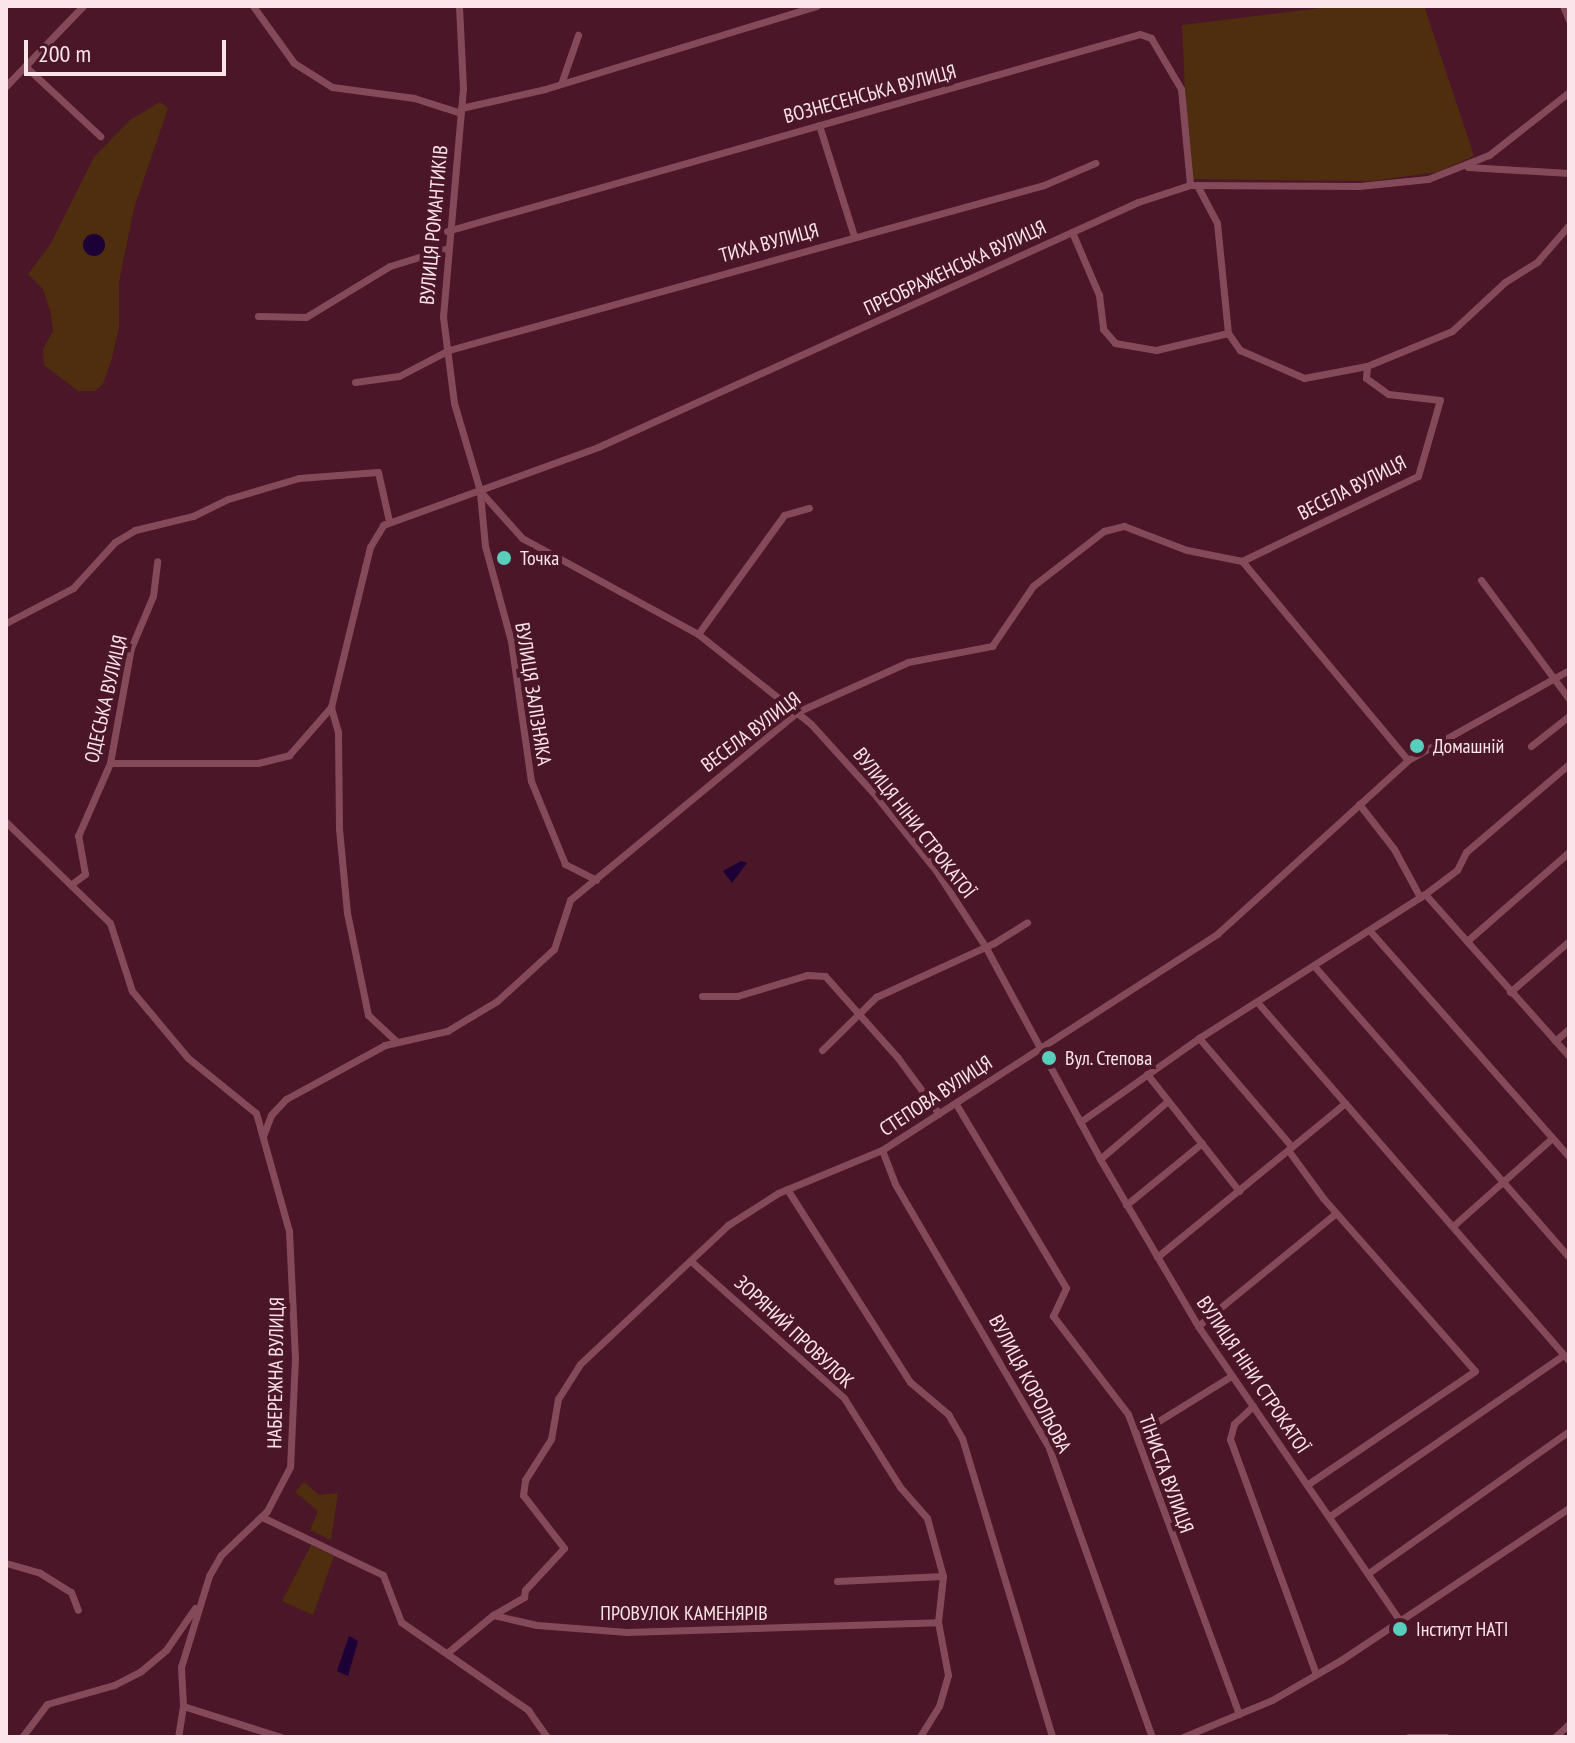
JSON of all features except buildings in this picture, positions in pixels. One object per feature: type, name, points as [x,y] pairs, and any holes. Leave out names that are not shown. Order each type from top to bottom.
[{"type":"street","points":[[6,86],[83,6]]},
{"type":"street","points":[[253,6],[294,63],[332,87],[414,98],[461,111],[476,101],[545,89],[817,6]]},
{"type":"street","name":"ВУЛИЦЯ РОМАНТИКІВ","points":[[459,6],[461,111],[445,249],[443,317],[454,403],[480,491]]},
{"type":"street","points":[[1563,6],[1569,20]]},
{"type":"street","points":[[557,85],[566,77],[578,35]]},
{"type":"street","name":"ВОЗНЕСЕНСЬКА ВУЛИЦЯ","points":[[447,231],[1147,35],[1181,89],[1193,185]]},
{"type":"street","points":[[25,66],[100,136]]},
{"type":"street","name":"ПРЕОБРАЖЕНСЬКА ВУЛИЦЯ","points":[[389,521],[598,447],[1072,232],[1193,185],[1401,183],[1465,166],[1489,155],[1569,92]]},
{"type":"street","points":[[819,125],[854,236]]},
{"type":"street","name":"ТИХА ВУЛИЦЯ","points":[[355,382],[399,376],[449,350],[1044,185],[1095,163]]},
{"type":"street","name":"ПРЕОБРАЖЕНСЬКА ВУЛИЦЯ","points":[[1465,166],[1569,173]]},
{"type":"street","points":[[1193,185],[1217,223],[1228,333],[1252,358],[1304,378],[1367,366],[1452,331],[1505,282],[1537,262],[1569,225]]},
{"type":"street","points":[[1072,232],[1099,295],[1103,329],[1115,343],[1142,350],[1176,348],[1183,340],[1228,333]]},
{"type":"street","points":[[258,316],[306,317],[390,266],[445,249]]},
{"type":"street","name":"ВЕСЕЛА ВУЛИЦЯ","points":[[271,1115],[286,1099],[396,1041],[447,1031],[497,1001],[544,962],[558,939],[570,900],[797,712],[908,662],[992,646],[1033,586],[1114,527],[1207,556],[1242,561],[1418,476],[1440,400],[1388,394],[1366,378],[1367,366]]},
{"type":"street","points":[[6,623],[58,598],[115,542],[152,525],[193,516],[228,499],[299,478],[369,471],[381,475],[389,521],[370,547],[331,707],[289,755],[258,763],[110,763]]},
{"type":"street","name":"ВУЛИЦЯ НІНИ СТРОКАТОЇ","points":[[480,491],[522,538],[698,634],[797,712],[894,818],[985,946],[1100,1159],[1198,1326],[1370,1572],[1400,1621]]},
{"type":"street","name":"ВУЛИЦЯ ЗАЛІЗНЯКА","points":[[480,491],[485,546],[511,641],[531,781],[565,864],[596,880]]},
{"type":"street","points":[[698,634],[784,515],[809,508]]},
{"type":"street","name":"ОДЕСЬКА ВУЛИЦЯ","points":[[73,883],[85,874],[77,849],[82,820],[110,763],[131,648],[153,596],[157,561]]},
{"type":"street","points":[[1242,561],[1408,760]]},
{"type":"street","points":[[1481,580],[1569,699]]},
{"type":"street","name":"СТЕПОВА ВУЛИЦЯ","points":[[493,1615],[524,1597],[564,1548],[523,1495],[525,1480],[551,1439],[558,1399],[580,1364],[728,1225],[787,1189],[882,1150],[1217,934],[1272,889],[1408,760],[1569,670]]},
{"type":"street","points":[[1558,687],[1569,682]]},
{"type":"street","points":[[331,707],[338,732],[339,829],[347,913],[368,1015],[396,1041]]},
{"type":"street","points":[[1531,746],[1569,716]]},
{"type":"street","points":[[1080,1122],[1199,1038],[1315,967],[1423,895],[1457,870],[1466,852],[1569,764]]},
{"type":"street","points":[[1359,804],[1394,849],[1423,895],[1569,1056]]},
{"type":"street","points":[[6,822],[73,883],[110,923],[137,999],[188,1058],[256,1113],[271,1115],[263,1136]]},
{"type":"street","points":[[1467,941],[1569,852]]},
{"type":"street","points":[[822,1050],[858,1011],[893,987],[985,946],[1027,922]]},
{"type":"street","points":[[1370,931],[1569,1157]]},
{"type":"street","points":[[1510,992],[1569,941]]},
{"type":"street","points":[[1315,967],[1569,1257]]},
{"type":"street","points":[[702,996],[737,996],[817,974],[832,980],[939,1114]]},
{"type":"street","points":[[1258,1003],[1566,1358],[1330,1516]]},
{"type":"street","points":[[1555,1041],[1569,1029]]},
{"type":"street","points":[[1199,1038],[1290,1149],[1336,1213],[1475,1371],[1308,1484]]},
{"type":"street","points":[[1147,1074],[1239,1191]]},
{"type":"street","points":[[1100,1159],[1168,1101]]},
{"type":"street","points":[[1157,1257],[1345,1103]]},
{"type":"street","name":"ТІНИСТА ВУЛИЦЯ","points":[[956,1104],[1066,1288],[1053,1316],[1119,1400],[1136,1435],[1239,1714]]},
{"type":"street","name":"НАБЕРЕЖНА ВУЛИЦЯ","points":[[178,1737],[183,1706],[181,1667],[200,1604],[221,1555],[262,1517],[290,1467],[295,1358],[289,1231],[256,1113]]},
{"type":"street","points":[[1453,1226],[1552,1138]]},
{"type":"street","points":[[1126,1205],[1202,1143]]},
{"type":"street","name":"ВУЛИЦЯ КОРОЛЬОВА","points":[[882,1150],[895,1184],[1049,1448],[1152,1737]]},
{"type":"street","points":[[787,1189],[910,1382],[948,1414],[962,1438],[1052,1737]]},
{"type":"street","points":[[1198,1326],[1336,1213]]},
{"type":"street","name":"ЗОРЯНИЙ ПРОВУЛОК","points":[[692,1262],[844,1398],[900,1487],[927,1518],[943,1576],[938,1622],[947,1683],[920,1737]]},
{"type":"street","points":[[1136,1435],[1231,1376]]},
{"type":"street","points":[[1253,1406],[1234,1424],[1230,1439],[1316,1674]]},
{"type":"street","points":[[1370,1572],[1569,1431]]},
{"type":"street","points":[[1183,1737],[1239,1714],[1316,1674],[1569,1508]]},
{"type":"street","points":[[262,1517],[383,1575],[401,1622],[528,1710],[544,1734],[533,1737]]},
{"type":"street","points":[[6,1563],[40,1573],[71,1592],[78,1610]]},
{"type":"street","points":[[837,1581],[943,1576]]},
{"type":"street","points":[[22,1737],[47,1704],[114,1685],[141,1671],[166,1650],[200,1604]]},
{"type":"street","points":[[447,1653],[493,1615]]},
{"type":"street","name":"ПРОВУЛОК КАМЕНЯРІВ","points":[[493,1615],[537,1625],[627,1632],[938,1622]]},
{"type":"street","points":[[183,1706],[281,1737]]},
{"type":"street","points":[[1555,1737],[1569,1724]]},
{"type":"street","points":[[1408,1737],[1446,1737]]},
{"type":"shaded area","points":[[1337,6],[1424,6],[1474,156],[1437,172],[1373,181],[1189,179],[1182,25]]},
{"type":"shaded area","points":[[160,102],[168,108],[134,208],[119,282],[119,328],[112,358],[103,384],[95,391],[78,391],[44,365],[43,349],[53,331],[51,314],[43,289],[28,274],[50,245],[94,157],[130,120]]},
{"type":"shaded area","points":[[94,234],[102,237],[105,245],[102,253],[94,256],[86,253],[83,245],[86,237]]},
{"type":"shaded area","points":[[741,861],[747,863],[732,883],[723,871]]},
{"type":"shaded area","points":[[304,1482],[319,1495],[338,1493],[331,1540],[310,1530],[318,1511],[295,1492]]},
{"type":"shaded area","points":[[311,1545],[334,1556],[313,1615],[282,1601]]},
{"type":"shaded area","points":[[349,1636],[358,1641],[348,1676],[337,1671]]},
{"type":"place","name":"Точка","points":[[504,558]]},
{"type":"place","name":"Домашній","points":[[1417,746]]},
{"type":"place","name":"Вул. Степова","points":[[1049,1058]]},
{"type":"place","name":"Інститут НАТІ","points":[[1400,1629]]}]
